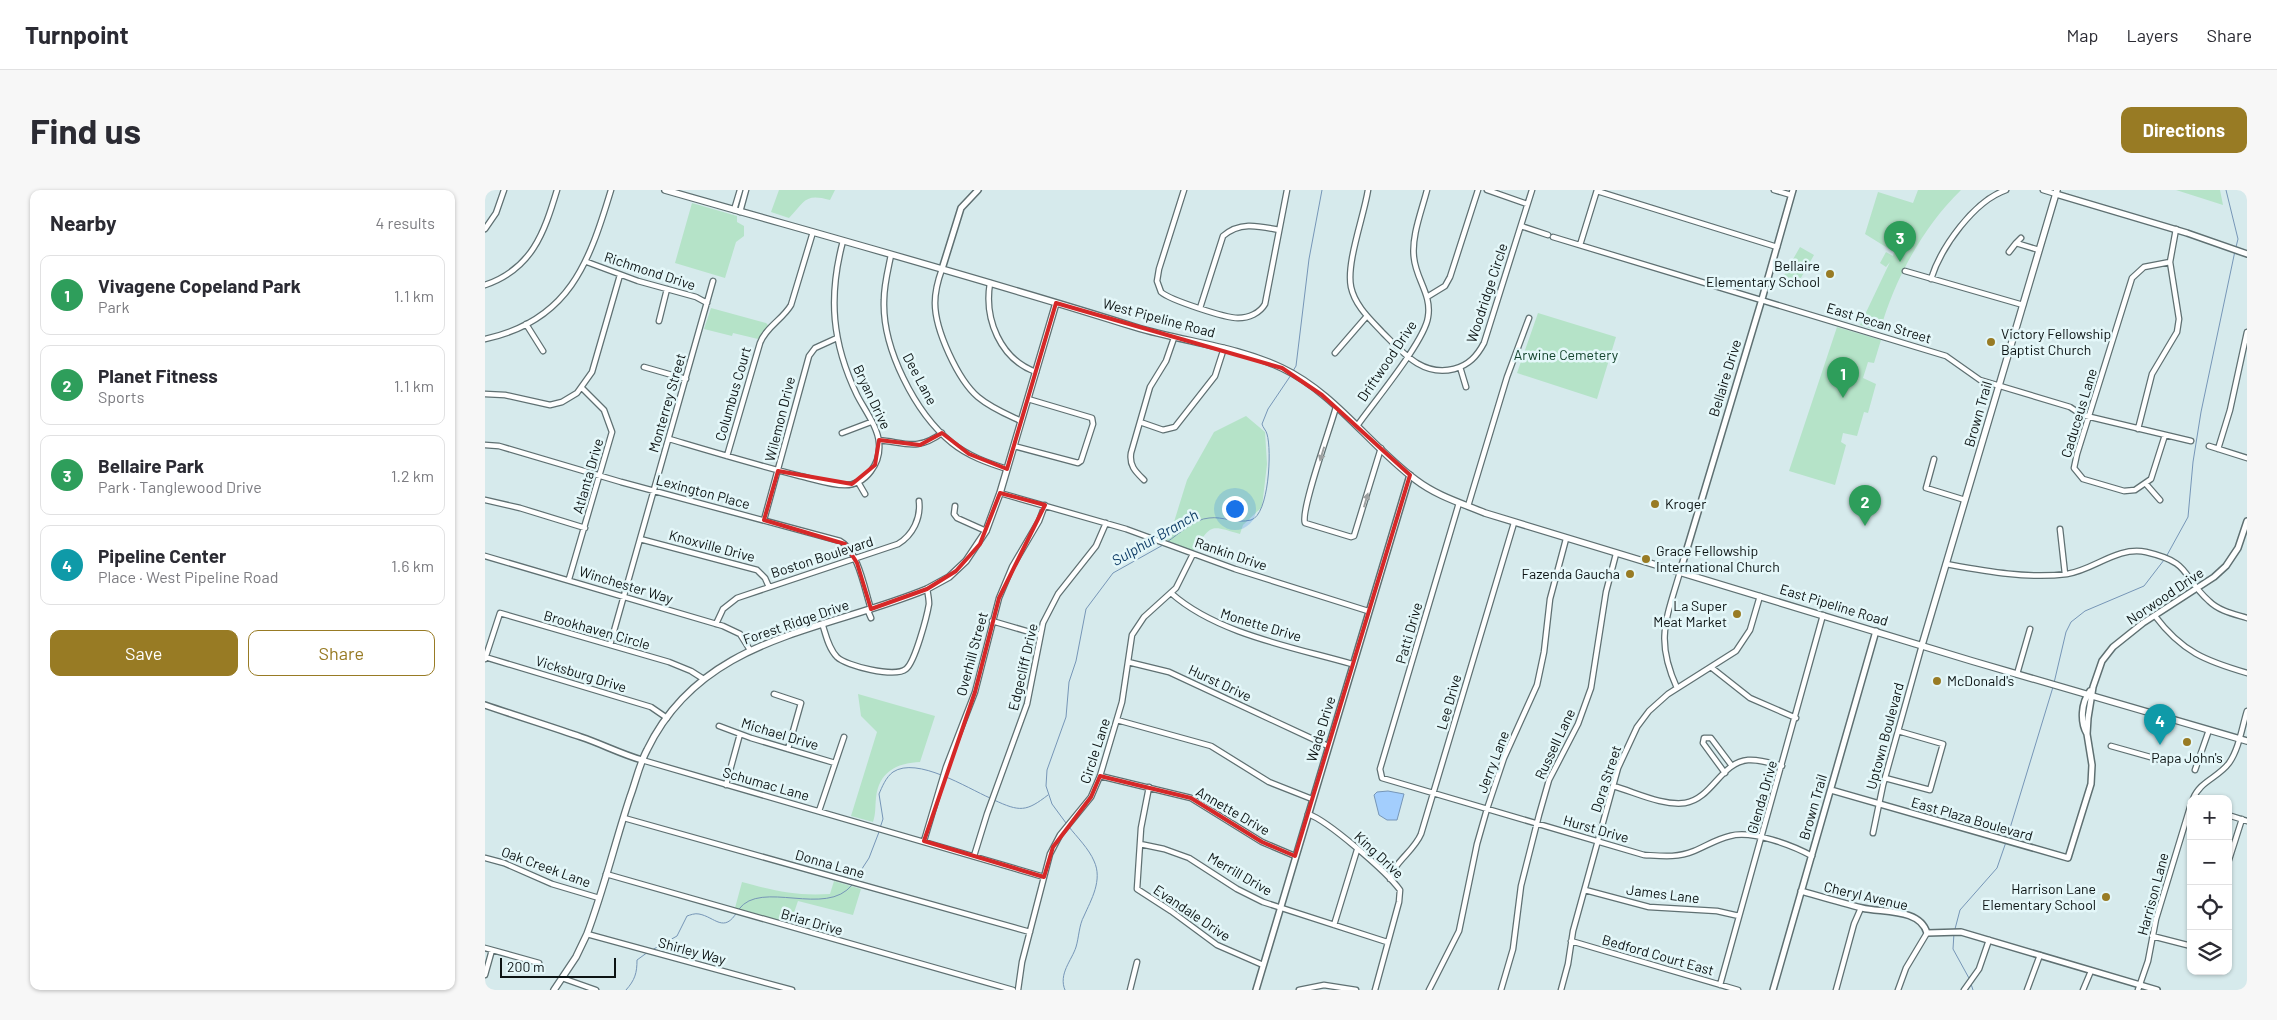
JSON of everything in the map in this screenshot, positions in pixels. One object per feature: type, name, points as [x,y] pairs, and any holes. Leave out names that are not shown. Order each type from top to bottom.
[{"type":"main road","name":"West Pipeline Road","points":[[665,190],[991,283],[1174,338],[1224,348],[1256,357],[1302,379],[1336,407],[1409,475],[1428,488],[1459,503]]},
{"type":"main road","name":"Brown Trail","points":[[1922,645],[2056,192]]},
{"type":"main road","name":"Forest Ridge Drive","points":[[554,990],[587,934],[642,760],[667,718],[702,678],[750,650],[927,589],[949,577],[966,561],[986,531],[1000,493],[1056,303]]},
{"type":"main road","name":"East Pipeline Road","points":[[1459,503],[1514,523],[2090,695]]},
{"type":"main road","points":[[2090,695],[2247,740]]},
{"type":"street","points":[[485,229],[497,213],[504,190]]},
{"type":"street","points":[[485,285],[517,268],[534,248],[545,228],[557,190]]},
{"type":"street","points":[[485,339],[526,324],[557,300],[579,276],[587,262],[611,190]]},
{"type":"street","points":[[733,210],[740,190]]},
{"type":"street","points":[[740,212],[746,190]]},
{"type":"street","points":[[978,190],[961,208],[936,291],[935,309],[954,362],[966,384],[993,408],[1021,421]]},
{"type":"street","points":[[1184,190],[1159,269],[1158,286],[1161,292],[1169,298],[1239,318],[1259,311],[1263,307],[1268,292],[1287,190]]},
{"type":"street","points":[[1368,190],[1350,272],[1354,296],[1367,316],[1407,356],[1429,370],[1446,371],[1460,367],[1467,387]]},
{"type":"street","name":"Driftwood Drive","points":[[1357,426],[1424,331],[1429,317],[1427,297],[1416,271],[1413,253],[1427,190]]},
{"type":"street","points":[[1427,297],[1445,286],[1450,277],[1478,190]]},
{"type":"street","points":[[1487,190],[1527,204]]},
{"type":"street","name":"Woodridge Circle","points":[[1460,367],[1476,357],[1484,343],[1532,190]]},
{"type":"street","points":[[1774,190],[1792,193]]},
{"type":"street","points":[[1931,279],[1961,226],[1989,198],[2006,190]]},
{"type":"street","points":[[2043,190],[2056,192],[2176,230],[2244,254]]},
{"type":"street","points":[[1580,245],[1597,191],[1777,246]]},
{"type":"street","name":"Bellaire Drive","points":[[1680,572],[1792,193]]},
{"type":"street","points":[[1200,308],[1223,236],[1243,226],[1258,226],[1279,230]]},
{"type":"street","name":"East Pecan Street","points":[[1521,226],[1947,356],[1958,362],[1976,378],[2070,407],[2088,417],[2191,441]]},
{"type":"street","points":[[2138,429],[2152,374],[2177,332],[2178,311],[2170,262],[2176,230]]},
{"type":"street","name":"Columbus Court","points":[[727,456],[760,343],[765,333],[786,313],[791,305],[813,232]]},
{"type":"street","points":[[2009,252],[2021,238]]},
{"type":"street","name":"Bryan Drive","points":[[843,241],[835,272],[833,293],[837,338],[846,372],[879,440],[879,452],[875,465],[858,482]]},
{"type":"street","points":[[2016,243],[2039,250]]},
{"type":"street","name":"Dee Lane","points":[[891,255],[884,300],[889,338],[912,394],[941,433],[969,454],[1007,470]]},
{"type":"street","name":"Richmond Drive","points":[[587,262],[620,275],[696,297],[707,303]]},
{"type":"street","name":"Caduceus Lane","points":[[2146,484],[2135,490],[2124,491],[2079,476],[2074,464],[2132,278],[2144,267],[2170,262]]},
{"type":"street","points":[[1905,271],[2023,305]]},
{"type":"street","points":[[485,394],[505,395],[549,405],[572,396],[582,388],[592,372],[620,275]]},
{"type":"street","name":"Monterrey Street","points":[[610,645],[713,281]]},
{"type":"street","points":[[991,283],[988,307],[996,332],[1015,362],[1036,372]]},
{"type":"street","points":[[659,321],[667,289]]},
{"type":"street","points":[[1335,353],[1367,316]]},
{"type":"street","points":[[1469,506],[1507,378],[1529,318]]},
{"type":"street","points":[[526,324],[543,351]]},
{"type":"street","points":[[2218,449],[2230,410],[2247,332]]},
{"type":"street","name":"Wilemon Drive","points":[[764,520],[809,356],[815,348],[837,338]]},
{"type":"street","points":[[1144,480],[1133,469],[1130,459],[1150,387],[1167,361],[1174,338]]},
{"type":"street","points":[[1140,422],[1166,430],[1175,427],[1215,376],[1224,348]]},
{"type":"street","points":[[644,367],[686,379]]},
{"type":"street","name":"Atlanta Drive","points":[[569,579],[611,437],[611,427],[604,410],[582,388]]},
{"type":"street","points":[[1014,446],[1078,463],[1081,461],[1093,424],[1092,418],[1028,400]]},
{"type":"street","points":[[1336,407],[1310,494],[1304,518],[1305,524],[1354,536],[1381,448]]},
{"type":"street","points":[[842,433],[871,422]]},
{"type":"street","points":[[879,440],[920,445],[929,442],[941,433]]},
{"type":"street","points":[[2160,500],[2146,484],[2153,473],[2165,435]]},
{"type":"street","points":[[669,439],[779,471],[833,484],[847,485],[858,482],[865,494]]},
{"type":"street","name":"Lexington Place","points":[[485,445],[499,446],[600,476],[840,541],[848,546],[855,559],[871,618]]},
{"type":"street","points":[[2209,446],[2247,458]]},
{"type":"street","points":[[1934,459],[1926,488],[1965,500]]},
{"type":"street","name":"Wade Drive","points":[[1256,990],[1409,475]]},
{"type":"street","name":"Rankin Drive","points":[[1000,493],[1106,523],[1193,554],[1368,611]]},
{"type":"street","points":[[485,500],[520,508],[585,528]]},
{"type":"street","name":"Boston Boulevard","points":[[716,624],[727,604],[769,587],[898,544],[908,537],[918,517],[919,501]]},
{"type":"street","name":"Patti Drive","points":[[1380,769],[1459,503]]},
{"type":"street","name":"Overhill Street","points":[[924,841],[943,777],[975,692],[992,620],[1012,567],[1039,521],[1045,505]]},
{"type":"street","points":[[955,506],[954,514],[957,518],[986,531]]},
{"type":"street","name":"Norwood Drive","points":[[2068,858],[2091,784],[2093,765],[2087,734],[2090,695],[2103,661],[2109,652],[2155,616],[2198,588],[2230,562],[2241,542],[2247,521]]},
{"type":"street","name":"Edgecliff Drive","points":[[974,856],[992,799],[1027,704],[1040,635],[1058,594],[1096,546],[1106,523]]},
{"type":"street","name":"Lee Drive","points":[[1390,879],[1393,871],[1418,841],[1514,523]]},
{"type":"street","points":[[2060,529],[2065,574]]},
{"type":"street","name":"Jerry Lane","points":[[1429,990],[1459,931],[1477,844],[1487,809],[1504,758],[1537,685],[1544,652],[1550,599],[1566,538]]},
{"type":"street","name":"Knoxville Drive","points":[[640,539],[757,570],[765,578],[769,587]]},
{"type":"street","points":[[1946,564],[2022,575],[2065,574],[2086,569],[2127,552],[2143,552],[2161,556],[2183,566],[2210,603],[2247,618]]},
{"type":"street","name":"Circle Lane","points":[[1018,990],[1053,846],[1091,797],[1100,776],[1124,692],[1130,641],[1135,628],[1144,616],[1171,593],[1179,583],[1193,554]]},
{"type":"street","name":"Russell Lane","points":[[1501,990],[1513,949],[1521,886],[1549,780],[1578,724],[1591,688],[1603,606],[1617,554]]},
{"type":"street","name":"Winchester Way","points":[[485,556],[569,579],[716,624],[740,634],[750,650]]},
{"type":"street","points":[[1677,688],[1667,667],[1663,639],[1665,621],[1680,572]]},
{"type":"street","points":[[823,626],[832,650],[839,659],[888,674],[898,673],[908,668],[914,654],[929,603],[927,589]]},
{"type":"street","name":"Monette Drive","points":[[1171,593],[1195,612],[1219,625],[1352,664]]},
{"type":"street","name":"Dora Street","points":[[1561,990],[1571,941],[1613,786],[1621,762],[1637,727],[1657,703],[1677,688],[1731,655],[1745,640],[1753,622],[1760,596]]},
{"type":"street","name":"Brookhaven Circle","points":[[485,658],[499,614],[501,614],[669,662],[702,678]]},
{"type":"street","name":"Glenda Drive","points":[[1720,985],[1823,615]]},
{"type":"street","points":[[2155,616],[2168,633],[2191,652],[2213,662],[2247,673]]},
{"type":"street","points":[[992,620],[1040,635]]},
{"type":"street","points":[[2017,674],[2030,629]]},
{"type":"street","name":"Brown Trail","points":[[1773,990],[1876,631]]},
{"type":"street","name":"Uptown Boulevard","points":[[1873,834],[1885,778],[1922,645]]},
{"type":"street","name":"Vicksburg Drive","points":[[485,658],[651,707],[667,718]]},
{"type":"street","name":"Hurst Drive","points":[[1127,662],[1169,672],[1328,746]]},
{"type":"street","points":[[1712,668],[1750,698],[1795,718]]},
{"type":"street","points":[[774,694],[801,703],[788,749]]},
{"type":"street","name":"Schumac Lane","points":[[485,705],[530,722],[582,737],[617,753],[1044,877]]},
{"type":"street","points":[[2196,795],[2205,782],[2219,773],[2229,763],[2247,710]]},
{"type":"street","points":[[1117,720],[1211,746],[1269,782],[1312,799]]},
{"type":"street","name":"Michael Drive","points":[[719,726],[835,763]]},
{"type":"street","points":[[2195,770],[2209,730]]},
{"type":"street","points":[[1885,778],[1930,790],[1943,744],[1898,731]]},
{"type":"street","points":[[726,784],[740,734]]},
{"type":"street","points":[[819,811],[844,737]]},
{"type":"street","points":[[1725,773],[1703,743],[1704,738],[1711,738],[1732,766]]},
{"type":"street","points":[[2111,746],[2168,762]]},
{"type":"street","points":[[1613,786],[1669,802],[1684,803],[1696,799],[1705,793],[1732,766],[1746,760],[1782,766]]},
{"type":"street","name":"Hurst Drive","points":[[1380,769],[1382,778],[1644,854],[1666,856],[1685,854],[1730,836],[1741,834],[1762,838],[1812,856]]},
{"type":"street","name":"Annette Drive","points":[[1100,776],[1149,787],[1197,801],[1262,842],[1295,856]]},
{"type":"street","points":[[1140,844],[1149,787]]},
{"type":"street","name":"East Plaza Boulevard","points":[[1831,790],[2068,858]]},
{"type":"street","name":"King Drive","points":[[1307,814],[1326,822],[1390,879],[1401,893],[1375,990]]},
{"type":"street","points":[[2232,816],[2244,820],[2232,852]]},
{"type":"street","name":"Donna Lane","points":[[623,818],[1031,932]]},
{"type":"street","name":"Harrison Lane","points":[[2139,988],[2148,961],[2152,936],[2187,818]]},
{"type":"street","name":"Evandale Drive","points":[[1140,844],[1138,890],[1171,911],[1217,945],[1263,965]]},
{"type":"street","name":"Merrill Drive","points":[[1140,844],[1164,849],[1189,858],[1237,889],[1279,908],[1387,942]]},
{"type":"street","points":[[1334,924],[1357,850]]},
{"type":"street","name":"Oak Creek Lane","points":[[485,858],[504,863],[552,884],[599,898]]},
{"type":"street","name":"Briar Drive","points":[[606,874],[1013,990]]},
{"type":"street","name":"James Lane","points":[[1585,890],[1649,906],[1701,910],[1739,916]]},
{"type":"street","name":"Cheryl Avenue","points":[[1801,891],[1861,908],[1904,915],[1920,922],[1927,933]]},
{"type":"street","points":[[1836,990],[1854,924],[1861,908]]},
{"type":"street","points":[[1898,990],[1906,968],[1927,933],[1952,931],[2040,955],[2139,988],[2157,990]]},
{"type":"street","name":"Shirley Way","points":[[587,934],[791,990]]},
{"type":"street","points":[[2152,936],[2187,945]]},
{"type":"street","points":[[1964,990],[1979,969],[1989,940]]},
{"type":"street","name":"Bedford Court East","points":[[1571,941],[1738,990]]},
{"type":"street","points":[[485,948],[539,963]]},
{"type":"street","points":[[485,975],[492,950]]},
{"type":"street","points":[[2027,990],[2040,955]]},
{"type":"street","points":[[1130,990],[1137,962]]},
{"type":"street","points":[[2083,990],[2091,971]]},
{"type":"street","points":[[562,978],[596,990]]},
{"type":"street","points":[[1301,990],[1324,985],[1356,990]]},
{"type":"highlighted area","points":[[1056,303],[1282,368],[1322,395],[1410,475],[1295,856],[1262,842],[1191,798],[1100,776],[1091,797],[1053,847],[1044,877],[924,841],[975,692],[999,598],[1045,505],[1000,493],[980,544],[956,571],[927,589],[871,609],[857,563],[845,544],[764,520],[778,471],[852,484],[875,465],[879,440],[920,445],[942,433],[969,454],[1007,469]]},
{"type":"green space","points":[[779,190],[835,190],[830,200],[815,197],[806,200],[789,218],[771,212]]},
{"type":"green space","points":[[1918,190],[1961,190],[1934,220],[1911,255],[1893,293],[1880,331],[1860,325],[1890,262],[1886,267],[1880,263],[1886,252],[1893,256],[1894,252],[1865,234],[1878,192],[1913,203]]},
{"type":"green space","points":[[2176,190],[2220,190],[2223,205]]},
{"type":"green space","points":[[692,203],[737,216],[737,222],[744,226],[744,236],[736,242],[725,278],[675,263]]},
{"type":"green space","points":[[1800,247],[1814,255],[1798,283],[1784,275]]},
{"type":"green space","points":[[711,308],[766,323],[769,326],[758,339],[733,333],[732,336],[704,329]]},
{"type":"green space","name":"Arwine Cemetery","points":[[1538,313],[1616,337],[1597,399],[1517,373]]},
{"type":"green space","points":[[1837,327],[1881,340],[1874,363],[1868,362],[1863,378],[1876,384],[1868,413],[1864,412],[1857,436],[1843,433],[1841,442],[1846,445],[1835,485],[1789,471]]},
{"type":"green space","points":[[1246,416],[1265,432],[1267,464],[1262,507],[1243,525],[1240,534],[1222,529],[1212,529],[1193,551],[1158,538],[1174,522],[1187,480],[1214,432]]},
{"type":"green space","points":[[858,694],[935,716],[920,762],[903,764],[885,775],[878,789],[873,822],[851,816],[877,732],[861,716]]},
{"type":"green space","points":[[834,881],[861,889],[853,915],[798,901],[790,924],[735,908],[742,882],[785,892],[830,894]]},
{"type":"water","points":[[1388,791],[1404,794],[1397,820],[1387,820],[1379,815],[1374,795],[1377,792]]},
{"type":"waterway","name":"Sulphur Branch","points":[[1293,371],[1296,366],[1309,259],[1322,190]]},
{"type":"waterway","points":[[2226,190],[2238,239],[2236,247]]},
{"type":"waterway","points":[[2166,557],[2188,517],[2193,462],[2201,412],[2235,251]]},
{"type":"waterway","name":"Sulphur Branch","points":[[1167,542],[1192,524],[1203,519],[1214,518],[1245,521],[1257,516],[1265,495],[1269,467],[1267,433],[1262,424],[1268,409],[1291,375]]},
{"type":"waterway","name":"Sulphur Branch","points":[[1066,823],[1052,804],[1046,786],[1047,770],[1066,717],[1069,682],[1076,661],[1086,609],[1113,573],[1163,545]]},
{"type":"waterway","points":[[2054,683],[2066,632],[2071,622],[2085,611],[2144,586],[2164,560]]},
{"type":"waterway","points":[[2007,838],[2053,687]]},
{"type":"waterway","points":[[880,828],[883,819],[879,794],[891,774],[903,768],[915,768],[942,775],[990,798]]},
{"type":"waterway","points":[[994,800],[1010,807],[1023,808],[1034,805],[1048,795]]},
{"type":"waterway","name":"Sulphur Branch","points":[[1065,990],[1063,984],[1064,973],[1076,947],[1081,923],[1097,883],[1096,868],[1092,857],[1069,827]]},
{"type":"waterway","points":[[854,881],[869,858],[879,832]]},
{"type":"waterway","points":[[1955,929],[1960,910],[1997,868],[2006,842]]},
{"type":"waterway","points":[[739,909],[749,901],[762,897],[826,898],[841,894],[852,885]]},
{"type":"waterway","points":[[652,950],[677,936],[687,916],[699,914],[723,923],[732,919],[737,912]]},
{"type":"waterway","points":[[1954,933],[1953,949],[1970,980]]},
{"type":"waterway","points":[[626,990],[635,976],[637,960],[648,952]]},
{"type":"waterway","points":[[1971,984],[1973,990]]},
{"type":"place","name":"Bellaire Park","points":[[1900,262]]},
{"type":"place","name":"Bellaire Elementary School","points":[[1830,274]]},
{"type":"place","name":"Victory Fellowship Baptist Church","points":[[1991,342]]},
{"type":"place","name":"Vivagene Copeland Park","points":[[1843,398]]},
{"type":"place","name":"Kroger","points":[[1655,504]]},
{"type":"place","name":"Planet Fitness","points":[[1865,526]]},
{"type":"place","name":"Grace Fellowship International Church","points":[[1646,559]]},
{"type":"place","name":"Fazenda Gaucha","points":[[1630,574]]},
{"type":"place","name":"La Super Meat Market","points":[[1737,614]]},
{"type":"place","name":"McDonald's","points":[[1937,681]]},
{"type":"place","name":"Papa John's","points":[[2187,742]]},
{"type":"place","name":"Pipeline Center","points":[[2160,745]]},
{"type":"place","name":"Harrison Lane Elementary School","points":[[2106,897]]}]
